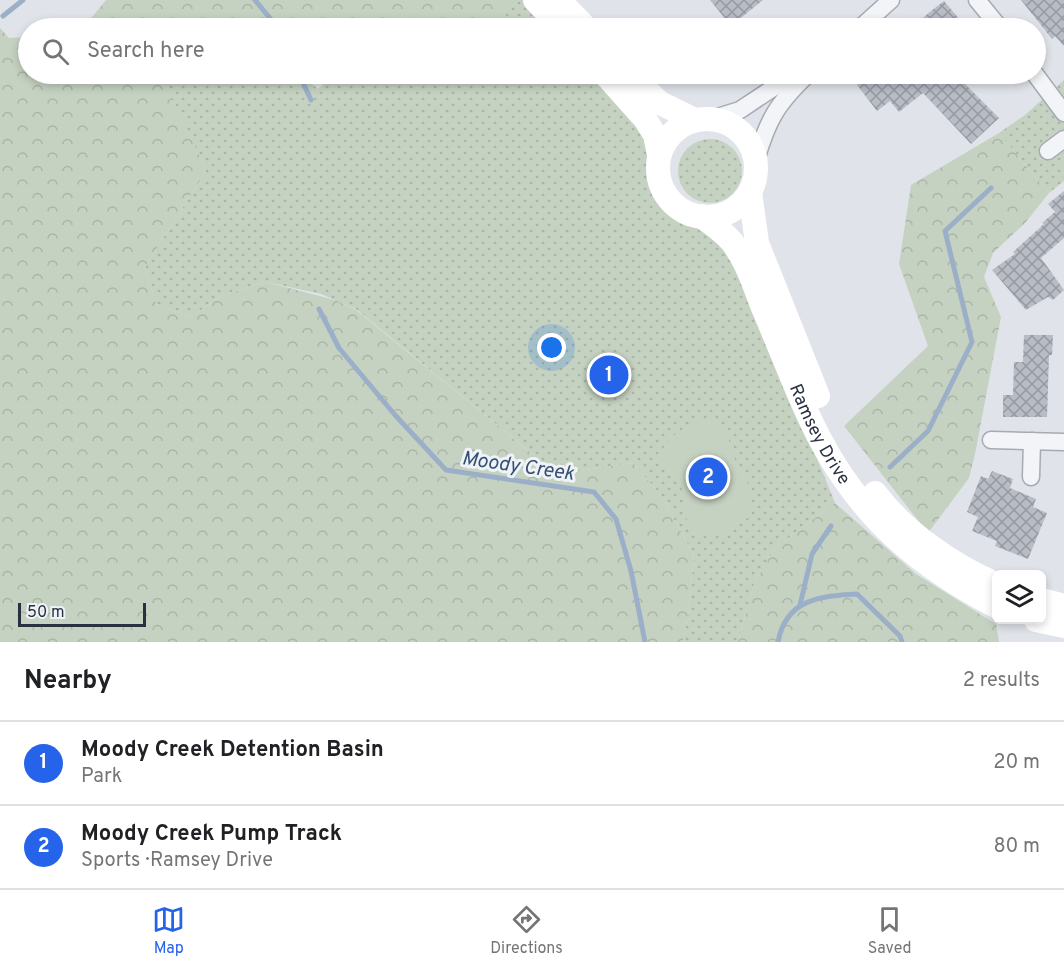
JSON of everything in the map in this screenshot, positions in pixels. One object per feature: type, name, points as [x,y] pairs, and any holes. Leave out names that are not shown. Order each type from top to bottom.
[{"type":"main road","points":[[535,0],[552,18]]},
{"type":"main road","points":[[559,0],[576,18]]},
{"type":"main road","points":[[614,84],[645,119],[655,135],[659,155],[658,172],[662,188],[671,202],[685,212],[701,216],[715,216],[729,212],[741,203],[750,192],[756,177],[756,160],[751,145],[741,132],[727,123],[703,119],[660,103],[640,84]]},
{"type":"main road","points":[[659,155],[664,143],[672,133],[683,125],[703,119]]},
{"type":"main road","name":"Ramsey Drive","points":[[750,192],[754,229],[760,253],[823,408],[848,456],[878,497],[920,538],[992,582]]},
{"type":"main road","name":"Ramsey Drive","points":[[701,216],[722,230],[742,256],[809,418],[832,460],[861,502],[890,534],[932,569],[992,604]]},
{"type":"main road","points":[[1046,601],[1064,606]]},
{"type":"main road","points":[[1046,622],[1064,626]]},
{"type":"street","points":[[871,18],[891,0]]},
{"type":"street","points":[[977,0],[992,18]]},
{"type":"street","points":[[703,119],[740,110],[779,84]]},
{"type":"street","points":[[756,160],[770,118],[798,84]]},
{"type":"street","points":[[1042,84],[1064,113]]},
{"type":"street","points":[[1048,151],[1064,139]]},
{"type":"street","points":[[991,440],[1064,442]]},
{"type":"street","points":[[1031,477],[1032,441]]},
{"type":"green space","points":[[106,0],[520,0],[494,18],[409,16],[398,18],[91,18]]},
{"type":"green space","points":[[523,0],[539,18],[493,18]]},
{"type":"green space","points":[[418,15],[427,18],[399,18]]},
{"type":"green space","points":[[0,28],[9,38],[18,38],[18,84],[167,84],[206,171],[145,267],[156,304],[191,317],[223,295],[266,282],[335,300],[355,309],[557,474],[633,463],[660,494],[694,555],[689,609],[683,642],[0,642]]},
{"type":"green space","points":[[1064,80],[1064,181],[1049,193],[999,133],[1025,115]]},
{"type":"green space","points":[[166,84],[312,84],[318,89],[323,84],[598,84],[644,134],[664,205],[725,244],[772,347],[835,503],[774,549],[754,584],[738,642],[683,642],[689,609],[694,555],[660,494],[633,463],[557,474],[356,309],[321,294],[266,282],[223,295],[191,317],[156,304],[145,267],[206,171]]},
{"type":"green space","points":[[999,133],[1049,193],[1026,222],[993,253],[984,277],[1001,317],[975,454],[969,478],[928,533],[844,426],[928,346],[899,264],[911,185]]},
{"type":"green space","points":[[710,139],[722,141],[733,148],[740,159],[742,171],[740,183],[733,194],[722,201],[710,203],[698,201],[687,194],[680,183],[678,171],[680,159],[687,148],[698,141]]},
{"type":"green space","points":[[706,419],[721,426],[728,437],[737,466],[751,489],[752,514],[731,530],[708,537],[700,534],[689,523],[682,489],[665,468],[662,459],[663,450],[673,436]]},
{"type":"green space","points":[[835,503],[916,574],[992,622],[992,624],[996,624],[999,642],[738,642],[754,584],[774,549]]},
{"type":"building","points":[[710,0],[763,0],[741,18],[725,18]]},
{"type":"building","points":[[1021,0],[1064,0],[1064,46],[1055,36],[1052,39],[1046,31],[1046,18],[1035,18]]},
{"type":"building","points":[[944,1],[958,18],[923,18]]},
{"type":"building","points":[[965,84],[999,118],[971,144],[923,93],[899,112],[890,101],[877,111],[857,85]]},
{"type":"building","points":[[1064,191],[1064,238],[1041,258],[1064,290],[1053,300],[1048,297],[1026,310],[992,270],[1015,254],[1013,252],[1055,212],[1048,204]]},
{"type":"building","points":[[1024,335],[1053,335],[1052,355],[1049,355],[1047,417],[1003,417],[1003,395],[1013,395],[1014,362],[1023,362]]},
{"type":"building","points":[[992,471],[1013,479],[1010,488],[1036,499],[1033,507],[1047,513],[1028,559],[995,546],[997,541],[972,531],[978,517],[967,512],[981,476],[988,479]]},
{"type":"waterway","name":"Moody Creek","points":[[3,16],[23,0]]},
{"type":"waterway","name":"Moody Creek","points":[[255,0],[270,18]]},
{"type":"waterway","name":"Moody Creek","points":[[304,84],[311,100]]},
{"type":"waterway","points":[[890,467],[928,431],[972,342],[945,231],[991,188]]},
{"type":"waterway","name":"Moody Creek","points":[[319,309],[339,348],[395,415],[446,470],[594,492],[616,519],[631,571],[645,642]]},
{"type":"waterway","points":[[800,605],[812,554],[831,526]]},
{"type":"waterway","name":"Moody Creek","points":[[778,642],[782,628],[797,608],[830,596],[857,594],[900,636],[902,642]]},
{"type":"place","name":"Moody Creek Detention Basin","points":[[609,375]]},
{"type":"place","name":"Moody Creek Pump Track","points":[[708,477]]}]
